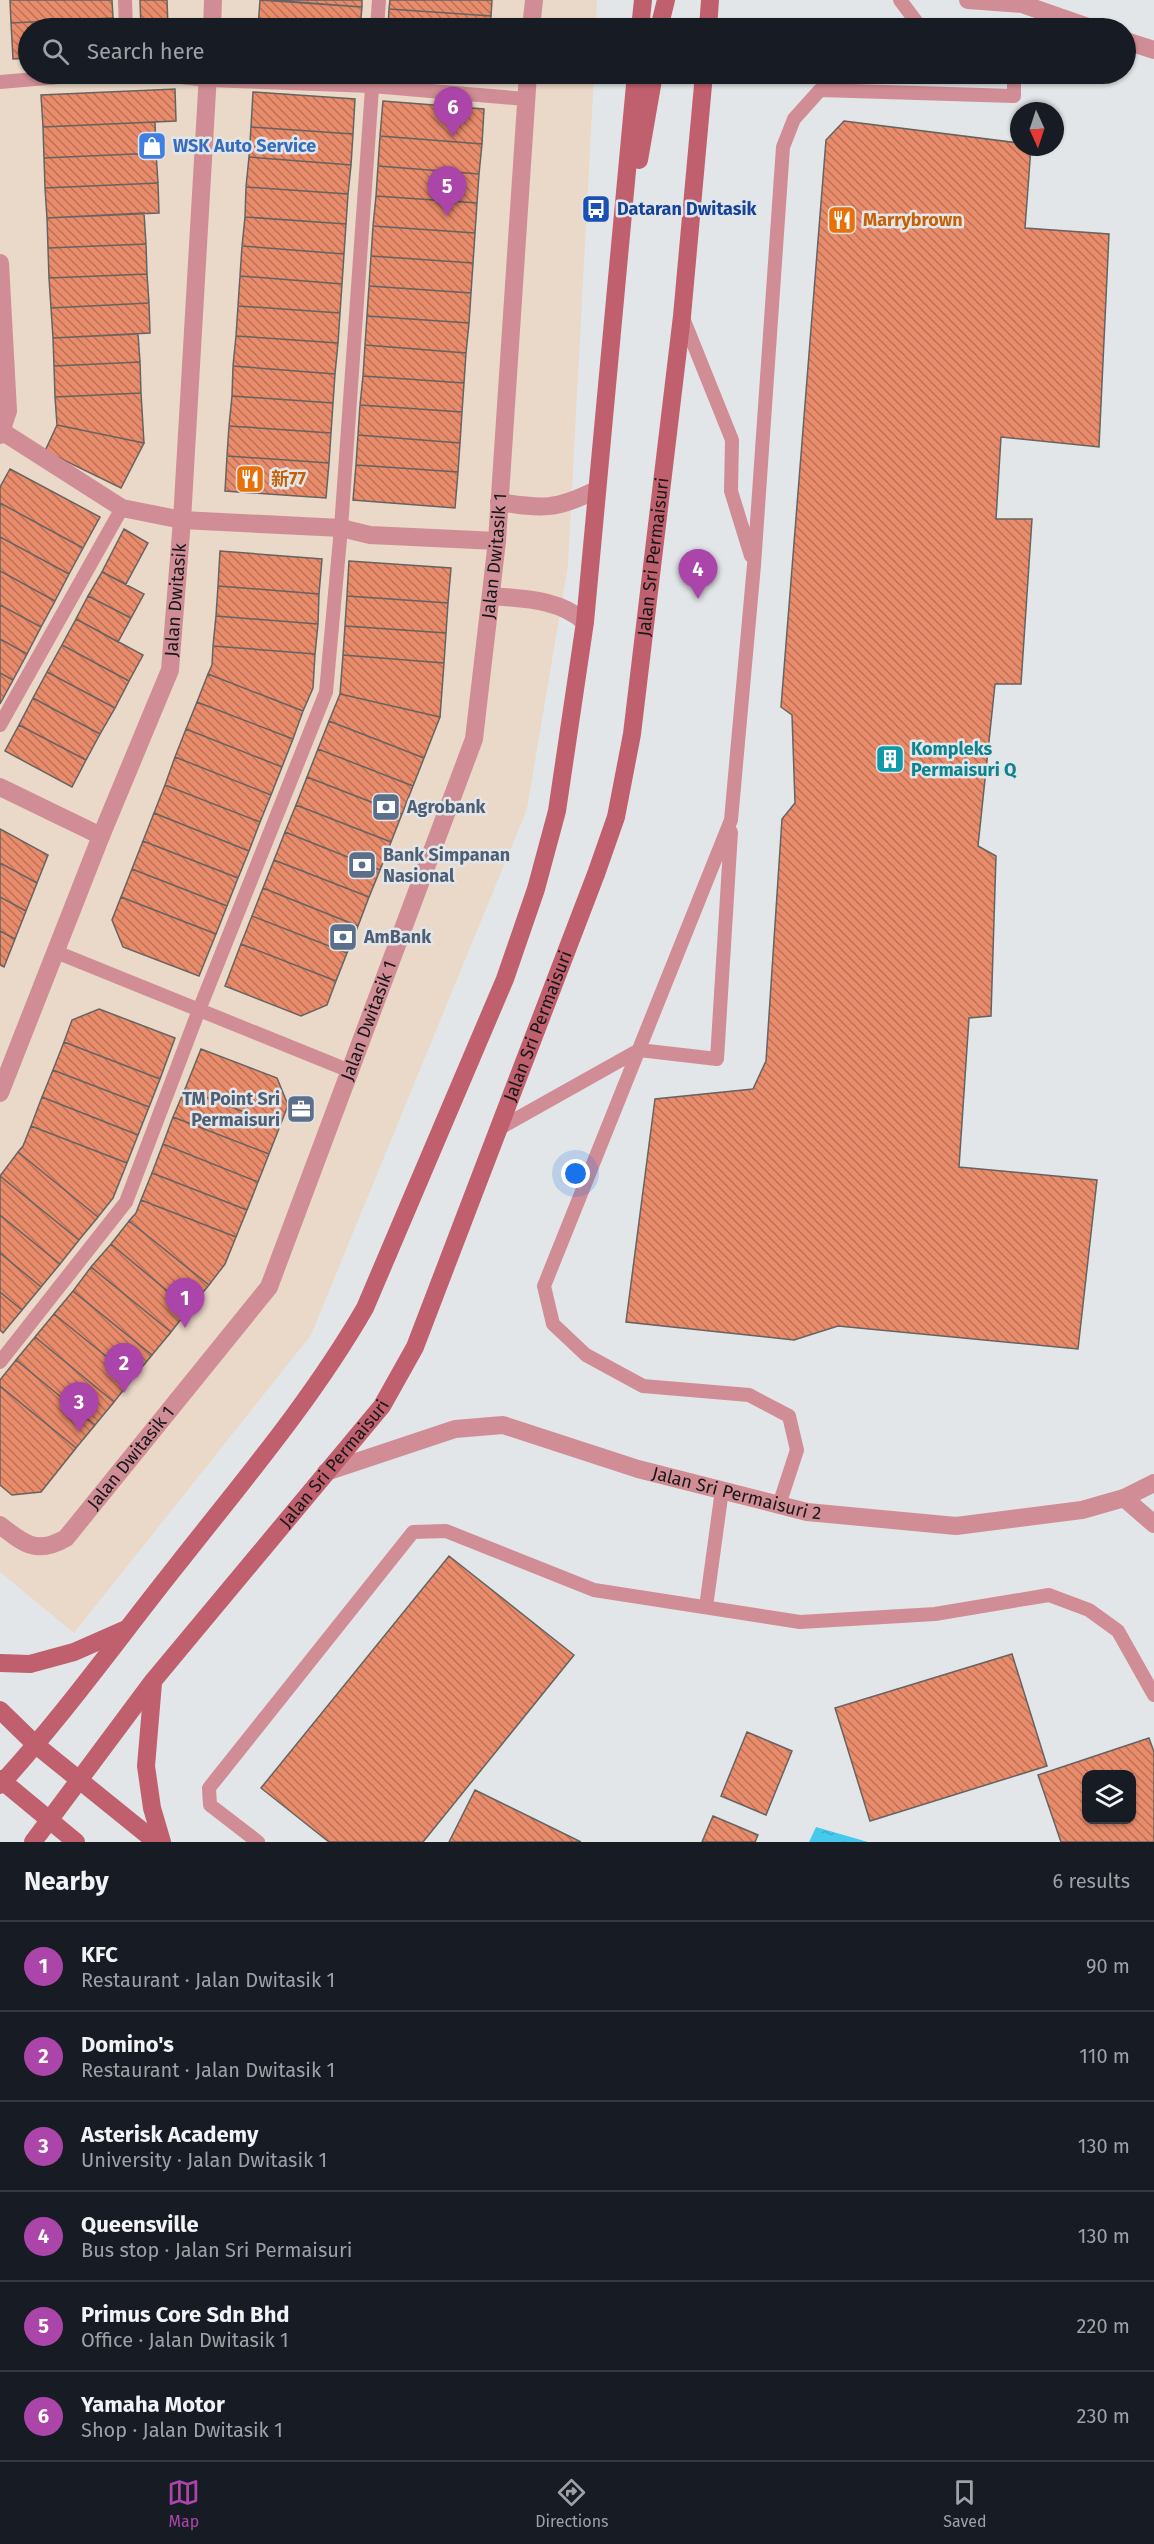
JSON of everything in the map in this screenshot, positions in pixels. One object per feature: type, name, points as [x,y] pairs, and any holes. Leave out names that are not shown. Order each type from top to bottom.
[{"type":"main road","points":[[641,18],[643,0]]},
{"type":"main road","points":[[662,18],[666,0]]},
{"type":"main road","points":[[709,18],[710,0]]},
{"type":"main road","points":[[76,1842],[1,1782],[36,1745],[308,1398],[338,1356],[365,1308],[505,979],[536,889],[556,811],[585,622],[635,84]]},
{"type":"main road","points":[[619,265],[652,84]]},
{"type":"main road","name":"Jalan Sri Permaisuri","points":[[33,1842],[81,1781],[153,1681],[382,1406],[415,1347],[500,1128],[616,817],[632,734],[682,316],[703,84]]},
{"type":"main road","points":[[0,1663],[30,1664],[74,1652],[126,1629]]},
{"type":"main road","points":[[153,1681],[146,1766],[152,1808],[162,1842]]},
{"type":"main road","points":[[0,1710],[36,1745],[156,1842]]},
{"type":"street","points":[[212,18],[213,0]]},
{"type":"street","points":[[532,18],[534,0]]},
{"type":"street","points":[[968,0],[1022,4],[1062,18]]},
{"type":"street","points":[[1136,44],[1154,50]]},
{"type":"street","name":"Jalan Dwitasik","points":[[0,1093],[101,836],[170,670],[182,520],[208,84]]},
{"type":"street","name":"Jalan Dwitasik 1","points":[[0,1526],[20,1541],[36,1547],[51,1547],[66,1538],[269,1287],[474,739],[497,541],[527,84]]},
{"type":"street","points":[[0,262],[8,411],[1,432],[122,508],[182,520],[341,528],[370,535],[497,541]]},
{"type":"street","points":[[499,502],[538,508],[568,502],[596,490]]},
{"type":"street","points":[[492,596],[562,606],[585,622]]},
{"type":"street","points":[[0,787],[101,836]]},
{"type":"street","name":"Jalan Sri Permaisuri 2","points":[[326,1472],[455,1429],[503,1425],[638,1468],[807,1512],[956,1526],[1082,1510],[1124,1498],[1154,1484]]},
{"type":"street","points":[[1124,1498],[1154,1524]]},
{"type":"lane","points":[[125,0],[126,18]]},
{"type":"lane","points":[[377,18],[379,0]]},
{"type":"lane","points":[[900,0],[914,18]]},
{"type":"lane","points":[[0,82],[18,80]]},
{"type":"lane","points":[[0,1362],[126,1202],[199,1010],[326,692],[341,528],[373,84]]},
{"type":"lane","points":[[405,84],[526,99]]},
{"type":"lane","points":[[500,1128],[639,1050],[717,1059],[731,820],[754,565],[783,147],[794,119],[820,90],[1014,96],[1014,84]]},
{"type":"lane","points":[[682,316],[732,440],[731,491],[754,565]]},
{"type":"lane","points":[[0,725],[122,508]]},
{"type":"lane","points":[[731,820],[544,1286],[553,1324],[586,1355],[643,1386],[749,1395],[789,1416],[797,1450],[779,1505]]},
{"type":"lane","points":[[56,952],[350,1071]]},
{"type":"lane","points":[[706,1607],[722,1490]]},
{"type":"lane","points":[[258,1842],[210,1805],[209,1788],[413,1532],[446,1531],[594,1590],[800,1622],[934,1614],[1049,1595],[1089,1610],[1118,1631],[1154,1695]]},
{"type":"shaded area","name":"Dataran Dwitasik","points":[[0,0],[597,0],[596,18],[18,18],[18,84],[593,84],[568,565],[527,809],[311,1335],[74,1633],[0,1572]]},
{"type":"water","points":[[816,1827],[868,1842],[809,1842]]},
{"type":"building","points":[[10,0],[112,0],[113,18],[18,18],[18,23],[11,23]]},
{"type":"building","points":[[140,0],[167,0],[168,18],[141,18]]},
{"type":"building","points":[[260,0],[362,7],[361,18],[259,18]]},
{"type":"building","points":[[270,0],[362,0],[362,7]]},
{"type":"building","points":[[390,0],[492,0],[491,16],[389,9]]},
{"type":"building","points":[[389,9],[491,16],[491,18],[389,18]]},
{"type":"building","points":[[11,23],[18,23],[18,59],[13,59]]},
{"type":"building","points":[[175,89],[176,121],[43,127],[41,95]]},
{"type":"building","points":[[253,92],[355,99],[353,134],[251,127]]},
{"type":"building","points":[[383,101],[484,109],[482,144],[380,136]]},
{"type":"building","name":"Kompleks Permaisuri Q","points":[[844,121],[1010,142],[1010,156],[1030,156],[1025,228],[1109,234],[1099,447],[1001,437],[996,519],[1032,519],[1021,684],[995,684],[978,846],[996,856],[991,1016],[969,1018],[959,1167],[1097,1180],[1078,1349],[838,1326],[794,1340],[626,1322],[655,1099],[753,1089],[766,1061],[782,819],[795,803],[792,715],[781,707],[826,140]]},
{"type":"building","points":[[155,122],[156,153],[44,158],[43,127]]},
{"type":"building","points":[[251,127],[353,134],[351,165],[249,157]]},
{"type":"building","points":[[380,136],[482,144],[479,174],[378,166]]},
{"type":"building","points":[[156,153],[158,183],[45,188],[44,158]]},
{"type":"building","points":[[249,157],[351,165],[348,194],[246,187]]},
{"type":"building","points":[[378,166],[479,174],[477,203],[376,196]]},
{"type":"building","points":[[158,183],[159,213],[47,218],[45,188]]},
{"type":"building","points":[[246,187],[348,194],[346,224],[245,217]]},
{"type":"building","points":[[376,196],[477,203],[475,233],[373,226]]},
{"type":"building","points":[[144,213],[146,244],[48,248],[47,218]]},
{"type":"building","points":[[245,217],[346,224],[344,254],[242,246]]},
{"type":"building","points":[[373,226],[475,233],[473,263],[371,256]]},
{"type":"building","points":[[146,244],[147,274],[49,278],[48,248]]},
{"type":"building","points":[[242,246],[344,254],[342,284],[240,276]]},
{"type":"building","points":[[371,256],[473,263],[471,293],[369,286]]},
{"type":"building","points":[[147,274],[149,303],[51,308],[49,278]]},
{"type":"building","points":[[240,276],[342,284],[340,313],[238,306]]},
{"type":"building","points":[[369,286],[471,293],[469,323],[367,316]]},
{"type":"building","points":[[149,303],[150,333],[53,338],[51,308]]},
{"type":"building","points":[[238,306],[340,313],[338,343],[236,336]]},
{"type":"building","points":[[367,316],[469,323],[466,353],[365,345]]},
{"type":"building","points":[[138,334],[140,362],[54,366],[53,338]]},
{"type":"building","points":[[236,336],[338,343],[335,374],[233,366]]},
{"type":"building","points":[[365,345],[466,353],[464,383],[363,376]]},
{"type":"building","points":[[140,362],[141,393],[55,397],[54,366]]},
{"type":"building","points":[[233,366],[335,374],[333,403],[232,396]]},
{"type":"building","points":[[363,376],[464,383],[462,412],[360,405]]},
{"type":"building","points":[[141,393],[144,443],[57,425],[55,397]]},
{"type":"building","points":[[232,396],[333,403],[331,433],[229,426]]},
{"type":"building","points":[[360,405],[462,412],[460,443],[358,435]]},
{"type":"building","points":[[57,425],[144,443],[121,488],[45,451]]},
{"type":"building","points":[[229,426],[331,433],[329,463],[227,456]]},
{"type":"building","points":[[358,435],[460,443],[458,472],[356,465]]},
{"type":"building","points":[[227,456],[329,463],[326,498],[225,491]]},
{"type":"building","points":[[356,465],[458,472],[455,508],[353,500]]},
{"type":"building","points":[[10,469],[100,517],[83,548],[0,503],[0,487]]},
{"type":"building","points":[[0,503],[83,548],[69,574],[0,537]]},
{"type":"building","points":[[124,529],[148,543],[126,584],[102,572]]},
{"type":"building","points":[[0,537],[69,574],[55,601],[0,571]]},
{"type":"building","points":[[220,551],[322,559],[319,594],[218,586]]},
{"type":"building","points":[[349,561],[451,568],[448,603],[347,596]]},
{"type":"building","points":[[0,571],[55,601],[41,627],[0,605]]},
{"type":"building","points":[[102,572],[144,594],[131,618],[88,596]]},
{"type":"building","points":[[218,586],[319,594],[318,624],[216,616]]},
{"type":"building","points":[[88,596],[131,618],[118,642],[76,619]]},
{"type":"building","points":[[347,596],[448,603],[446,633],[345,626]]},
{"type":"building","points":[[0,605],[41,627],[27,654],[0,639]]},
{"type":"building","points":[[216,616],[318,624],[315,654],[213,646]]},
{"type":"building","points":[[76,619],[143,655],[129,681],[62,645]]},
{"type":"building","points":[[345,626],[446,633],[444,663],[343,655]]},
{"type":"building","points":[[0,639],[27,654],[13,680],[0,673]]},
{"type":"building","points":[[62,645],[129,681],[115,708],[47,672]]},
{"type":"building","points":[[213,646],[315,654],[313,688],[303,711],[208,674],[212,665]]},
{"type":"building","points":[[343,655],[444,663],[440,717],[340,694]]},
{"type":"building","points":[[47,672],[115,708],[100,734],[33,698]]},
{"type":"building","points":[[0,673],[13,680],[0,704]]},
{"type":"building","points":[[208,674],[303,711],[293,739],[197,702]]},
{"type":"building","points":[[340,694],[440,717],[424,758],[329,721]]},
{"type":"building","points":[[33,698],[100,734],[86,760],[19,725]]},
{"type":"building","points":[[197,702],[293,739],[282,767],[186,729]]},
{"type":"building","points":[[329,721],[424,758],[413,786],[318,749]]},
{"type":"building","points":[[19,725],[86,760],[72,787],[5,751]]},
{"type":"building","points":[[186,729],[282,767],[271,795],[175,757]]},
{"type":"building","points":[[318,749],[413,786],[402,814],[307,777]]},
{"type":"building","points":[[175,757],[271,795],[260,822],[165,785]]},
{"type":"building","points":[[307,777],[402,814],[391,842],[296,805]]},
{"type":"building","points":[[165,785],[260,822],[249,851],[154,813]]},
{"type":"building","points":[[296,805],[391,842],[380,870],[285,832]]},
{"type":"building","points":[[154,813],[249,851],[238,878],[143,841]]},
{"type":"building","points":[[0,829],[48,855],[37,883],[0,863]]},
{"type":"building","points":[[285,832],[380,870],[369,897],[274,860]]},
{"type":"building","points":[[143,841],[238,878],[227,906],[132,869]]},
{"type":"building","points":[[274,860],[369,897],[358,926],[263,888]]},
{"type":"building","points":[[0,863],[37,883],[26,911],[0,897]]},
{"type":"building","points":[[132,869],[227,906],[216,934],[121,897]]},
{"type":"building","points":[[263,888],[358,926],[347,953],[252,916]]},
{"type":"building","points":[[0,897],[26,911],[15,939],[0,931]]},
{"type":"building","points":[[121,897],[216,934],[199,976],[123,947],[112,920]]},
{"type":"building","points":[[252,916],[347,953],[336,981],[241,944]]},
{"type":"building","points":[[0,931],[15,939],[4,967],[0,965]]},
{"type":"building","points":[[241,944],[336,981],[327,1005],[301,1016],[225,986]]},
{"type":"building","points":[[99,1009],[175,1038],[160,1079],[64,1042],[72,1020]]},
{"type":"building","points":[[64,1042],[160,1079],[149,1107],[53,1070]]},
{"type":"building","points":[[201,1049],[277,1078],[288,1105],[280,1126],[185,1089]]},
{"type":"building","points":[[53,1070],[149,1107],[138,1135],[42,1097]]},
{"type":"building","points":[[185,1089],[280,1126],[269,1154],[173,1117]]},
{"type":"building","points":[[42,1097],[138,1135],[127,1163],[31,1126]]},
{"type":"building","points":[[173,1117],[269,1154],[258,1182],[163,1144]]},
{"type":"building","points":[[31,1126],[127,1163],[113,1198],[98,1217],[18,1152]]},
{"type":"building","points":[[163,1144],[258,1182],[247,1210],[152,1173]]},
{"type":"building","points":[[18,1152],[98,1217],[79,1240],[0,1176]]},
{"type":"building","points":[[152,1173],[247,1210],[236,1237],[141,1200]]},
{"type":"building","points":[[0,1176],[79,1240],[60,1264],[0,1215]]},
{"type":"building","points":[[141,1200],[236,1237],[225,1264],[209,1285],[129,1221],[136,1213]]},
{"type":"building","points":[[0,1215],[60,1264],[41,1287],[0,1253]]},
{"type":"building","points":[[129,1221],[209,1285],[189,1309],[111,1244]]},
{"type":"building","points":[[111,1244],[189,1309],[171,1332],[91,1267]]},
{"type":"building","points":[[0,1253],[41,1287],[22,1310],[0,1292]]},
{"type":"building","points":[[91,1267],[171,1332],[152,1355],[73,1291]]},
{"type":"building","points":[[73,1291],[152,1355],[133,1378],[54,1314]]},
{"type":"building","points":[[0,1292],[22,1310],[3,1333],[0,1330]]},
{"type":"building","points":[[54,1314],[133,1378],[114,1402],[35,1337]]},
{"type":"building","points":[[35,1337],[114,1402],[95,1425],[16,1360]]},
{"type":"building","points":[[16,1360],[95,1425],[76,1448],[0,1386],[0,1380]]},
{"type":"building","points":[[0,1386],[76,1448],[41,1492],[12,1495],[0,1485]]},
{"type":"building","points":[[449,1556],[574,1655],[423,1842],[329,1842],[261,1788]]},
{"type":"building","points":[[1012,1654],[1047,1766],[870,1821],[835,1708]]},
{"type":"building","points":[[747,1732],[792,1751],[766,1815],[721,1796]]},
{"type":"building","points":[[1149,1738],[1154,1752],[1154,1842],[1061,1842],[1038,1775]]},
{"type":"building","points":[[475,1790],[581,1842],[449,1842]]},
{"type":"building","points":[[713,1816],[758,1835],[755,1842],[702,1842]]},
{"type":"place","name":"Yamaha Motor","points":[[453,137]]},
{"type":"place","name":"WSK Auto Service","points":[[152,146]]},
{"type":"place","name":"Dataran Dwitasik","points":[[596,209]]},
{"type":"place","name":"Primus Core Sdn Bhd","points":[[447,216]]},
{"type":"place","name":"Marrybrown","points":[[842,220]]},
{"type":"place","name":"新77","points":[[250,479]]},
{"type":"place","name":"Queensville","points":[[698,599]]},
{"type":"place","name":"Kompleks Permaisuri Q","points":[[890,759]]},
{"type":"place","name":"Agrobank","points":[[386,807]]},
{"type":"place","name":"Bank Simpanan Nasional","points":[[362,865]]},
{"type":"place","name":"AmBank","points":[[343,937]]},
{"type":"place","name":"TM Point Sri Permaisuri","points":[[301,1109]]},
{"type":"place","name":"KFC","points":[[185,1328]]},
{"type":"place","name":"Domino's","points":[[124,1393]]},
{"type":"place","name":"Asterisk Academy","points":[[79,1432]]}]
